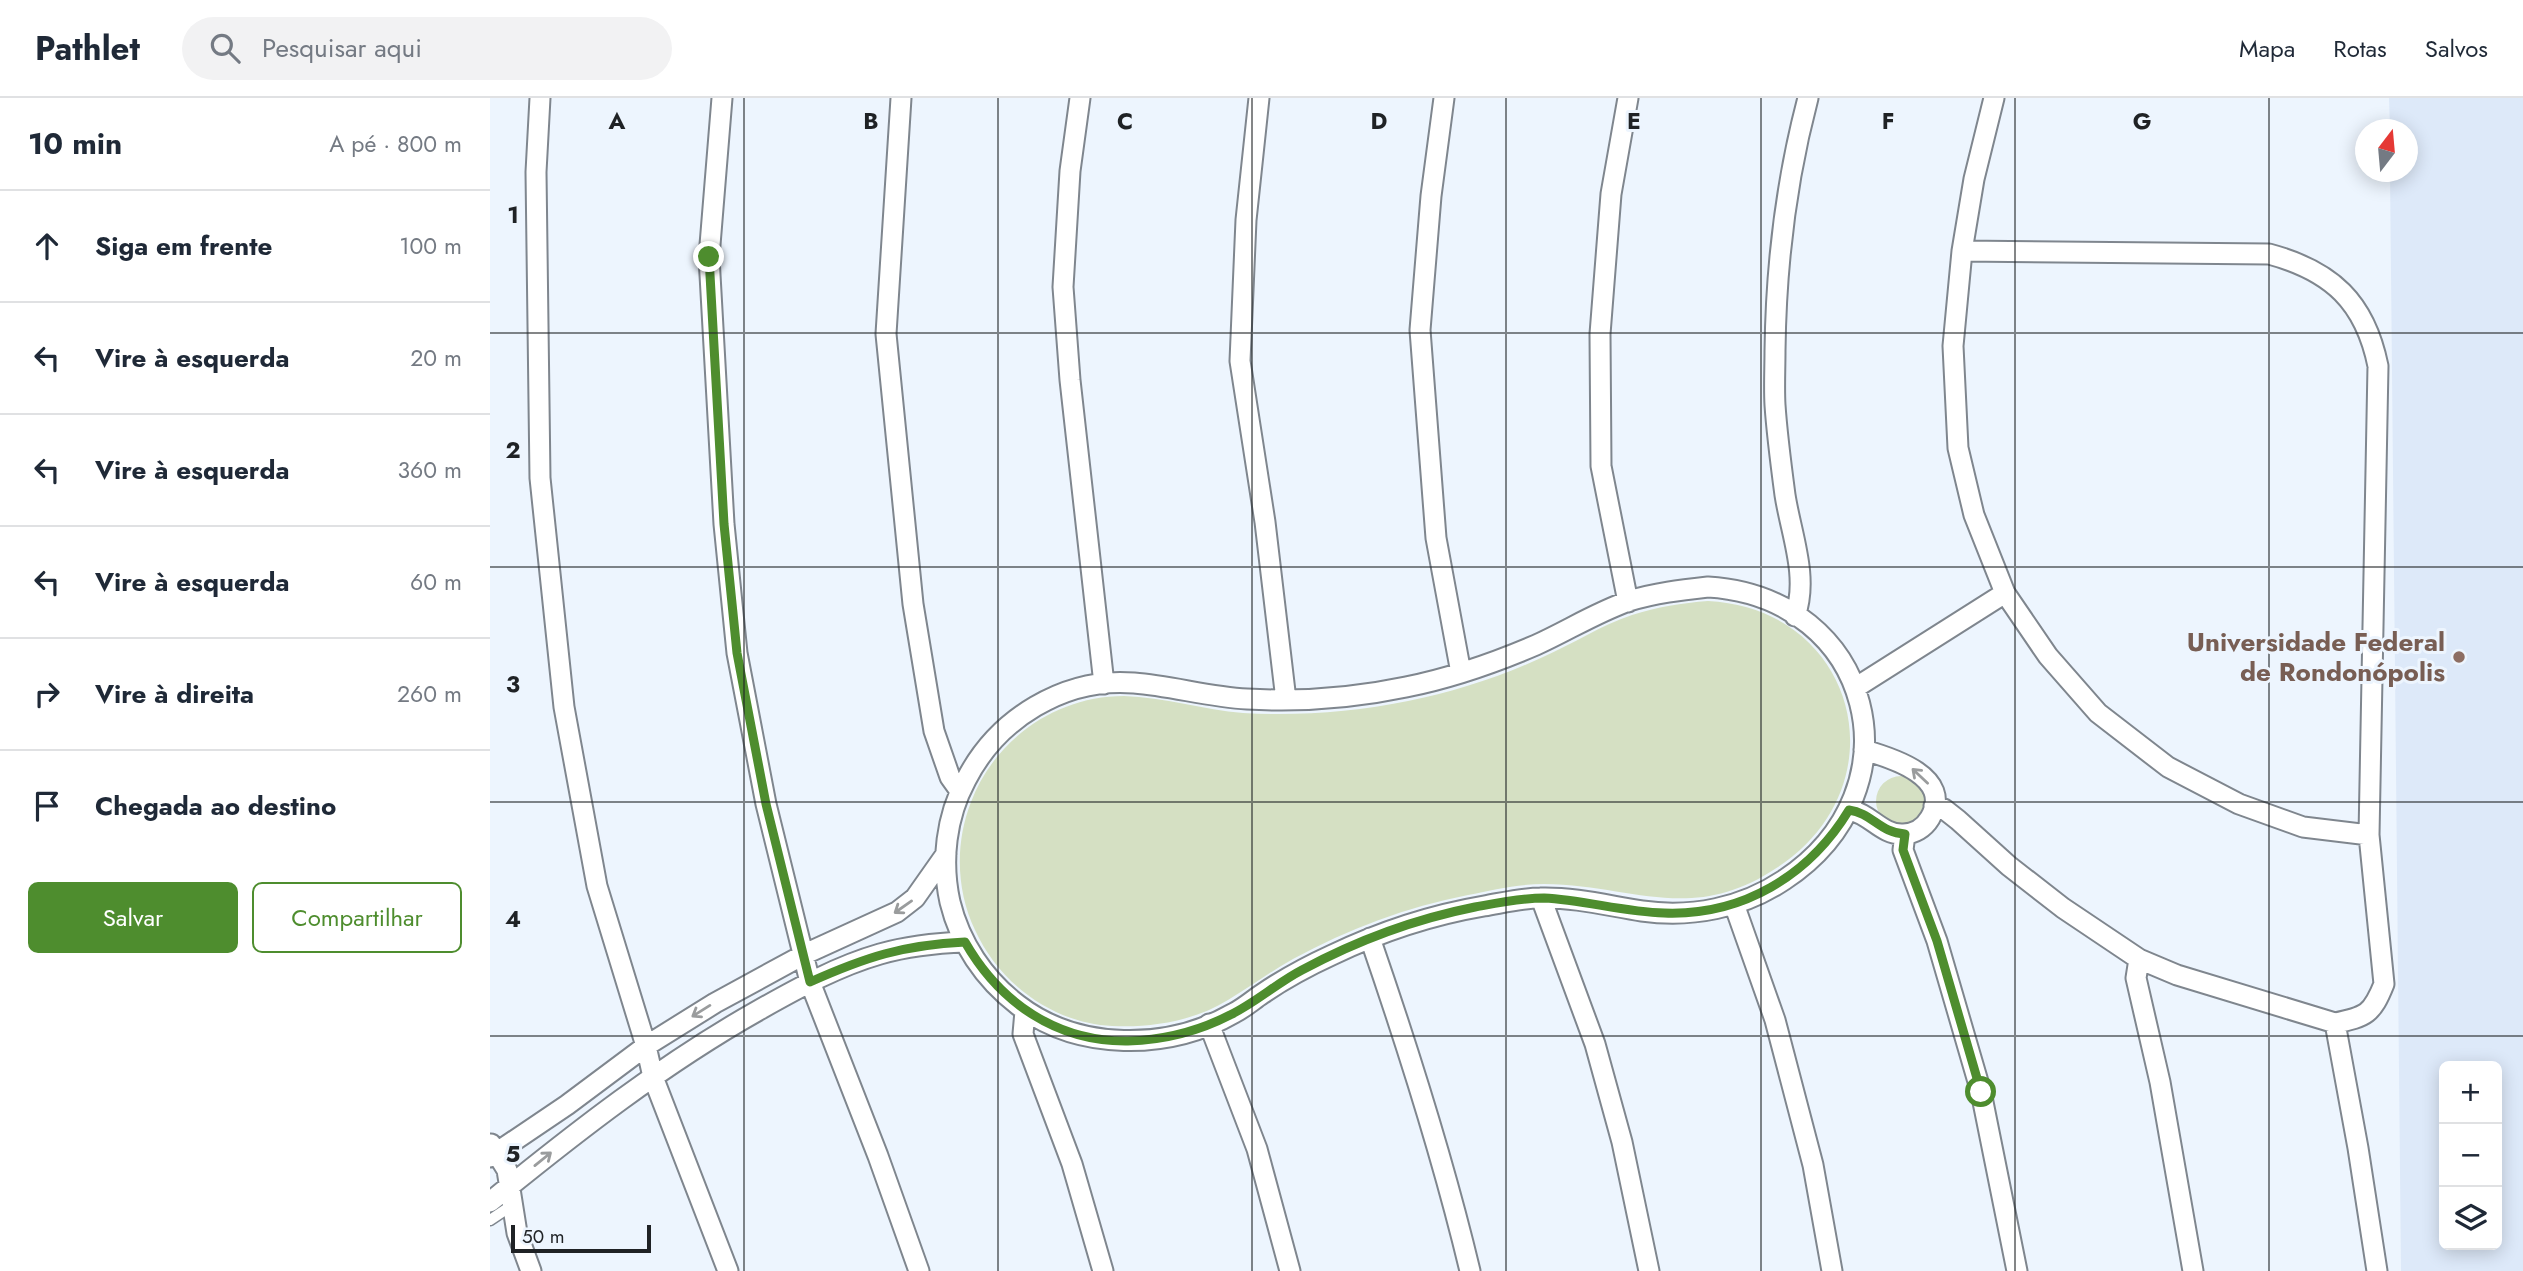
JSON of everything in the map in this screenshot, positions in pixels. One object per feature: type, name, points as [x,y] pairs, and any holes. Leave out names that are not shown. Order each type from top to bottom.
[{"type":"street","points":[[540,98],[536,173],[540,478],[564,707],[597,886],[653,1077],[728,1271]]},
{"type":"street","points":[[722,98],[709,257],[724,524],[737,653],[766,804],[810,982],[878,1156],[919,1271]]},
{"type":"street","points":[[901,98],[886,334],[918,629],[934,731],[950,777],[960,790]]},
{"type":"street","points":[[1080,98],[1070,171],[1063,287],[1069,380],[1104,684]]},
{"type":"street","points":[[1259,98],[1246,220],[1241,361],[1265,522],[1286,700]]},
{"type":"street","points":[[1444,98],[1420,330],[1436,538],[1461,673]]},
{"type":"street","points":[[1628,98],[1611,194],[1600,334],[1601,466],[1628,602]]},
{"type":"street","points":[[1795,616],[1800,603],[1800,573],[1786,496],[1775,404],[1775,320],[1781,242],[1795,148],[1808,98]]},
{"type":"street","points":[[1994,98],[1973,179],[1962,251],[1953,346],[1958,448],[1973,515],[2005,593],[2048,656],[2098,713],[2168,767],[2238,804],[2303,827],[2369,835]]},
{"type":"street","points":[[1934,806],[1944,809],[1958,820],[2009,866],[2063,908],[2139,959],[2177,975],[2336,1023],[2360,1018],[2379,997],[2384,984],[2369,835],[2378,366],[2373,341],[2357,312],[2343,292],[2323,276],[2298,262],[2269,254],[1962,251]]},
{"type":"street","points":[[1729,588],[1770,599],[1789,609],[1822,635],[1835,651],[1855,688],[1861,708],[1864,750],[1857,791],[1849,810],[1832,836],[1808,862],[1770,889],[1734,904],[1706,911],[1663,913],[1592,902],[1541,898],[1437,916],[1370,938],[1300,971],[1232,1014],[1209,1024],[1170,1036],[1129,1041],[1109,1040],[1066,1032],[1025,1011],[991,980],[965,942],[950,899],[946,855],[953,811],[960,790],[982,752],[1013,721],[1050,698],[1070,690],[1104,684],[1128,682],[1206,695],[1286,700],[1368,694],[1461,673],[1511,656],[1628,602],[1681,590],[1729,588]]},
{"type":"street","points":[[1855,688],[2005,593]]},
{"type":"street","points":[[1849,810],[1866,816],[1884,830],[1905,834],[1924,825],[1934,806],[1930,785],[1909,765],[1864,750]]},
{"type":"street","points":[[1905,834],[1903,850],[1937,941],[1981,1092],[2017,1271]]},
{"type":"street","points":[[531,1271],[517,1233],[507,1170],[492,1151],[646,1046],[715,1003],[805,954],[897,912],[915,898],[946,855]]},
{"type":"street","points":[[1541,898],[1595,1044],[1622,1142],[1649,1271]]},
{"type":"street","points":[[1734,904],[1778,1033],[1813,1166],[1832,1271]]},
{"type":"street","points":[[1370,938],[1417,1073],[1452,1195],[1470,1271]]},
{"type":"street","points":[[490,1202],[584,1127],[653,1077],[729,1027],[810,982],[856,962],[891,951],[926,944],[965,942]]},
{"type":"street","points":[[2139,959],[2136,978],[2160,1082],[2193,1271]]},
{"type":"street","points":[[1025,1011],[1023,1034],[1072,1164],[1103,1271]]},
{"type":"street","points":[[2336,1023],[2376,1271]]},
{"type":"street","points":[[1209,1024],[1257,1149],[1290,1271]]},
{"type":"lane","points":[[490,1220],[511,1206]]},
{"type":"shaded area","name":"Universidade Federal de Rondonópolis","points":[[2389,98],[2523,98],[2523,1271],[2401,1271],[2390,182],[2418,182],[2418,119],[2390,119]]},
{"type":"green space","points":[[1708,601],[1759,611],[1800,634],[1829,667],[1846,706],[1850,749],[1840,792],[1817,832],[1778,867],[1747,884],[1718,894],[1662,898],[1576,886],[1535,884],[1445,900],[1378,920],[1335,938],[1293,959],[1228,1000],[1201,1013],[1172,1022],[1142,1026],[1090,1023],[1049,1008],[1013,983],[985,949],[975,930],[964,899],[960,866],[962,834],[971,802],[995,759],[1031,725],[1052,713],[1099,698],[1124,696],[1264,714],[1326,712],[1388,705],[1442,693],[1494,677],[1632,615]]},
{"type":"green space","points":[[1891,777],[1911,777],[1925,791],[1925,811],[1911,825],[1891,825],[1877,811],[1877,791]]},
{"type":"place","name":"Universidade Federal de Rondonópolis","points":[[2459,657]]},
{"type":"route","points":[[709,257],[719,397],[724,524],[737,653],[766,804],[810,982],[856,962],[902,948],[965,942],[976,962],[1007,997],[1045,1023],[1089,1038],[1129,1041],[1170,1036],[1191,1031],[1232,1014],[1300,971],[1334,954],[1370,938],[1437,916],[1541,898],[1592,902],[1663,913],[1706,911],[1748,900],[1790,877],[1808,862],[1825,845],[1849,810],[1866,816],[1884,830],[1905,834],[1903,850],[1937,941],[1981,1092]]}]
